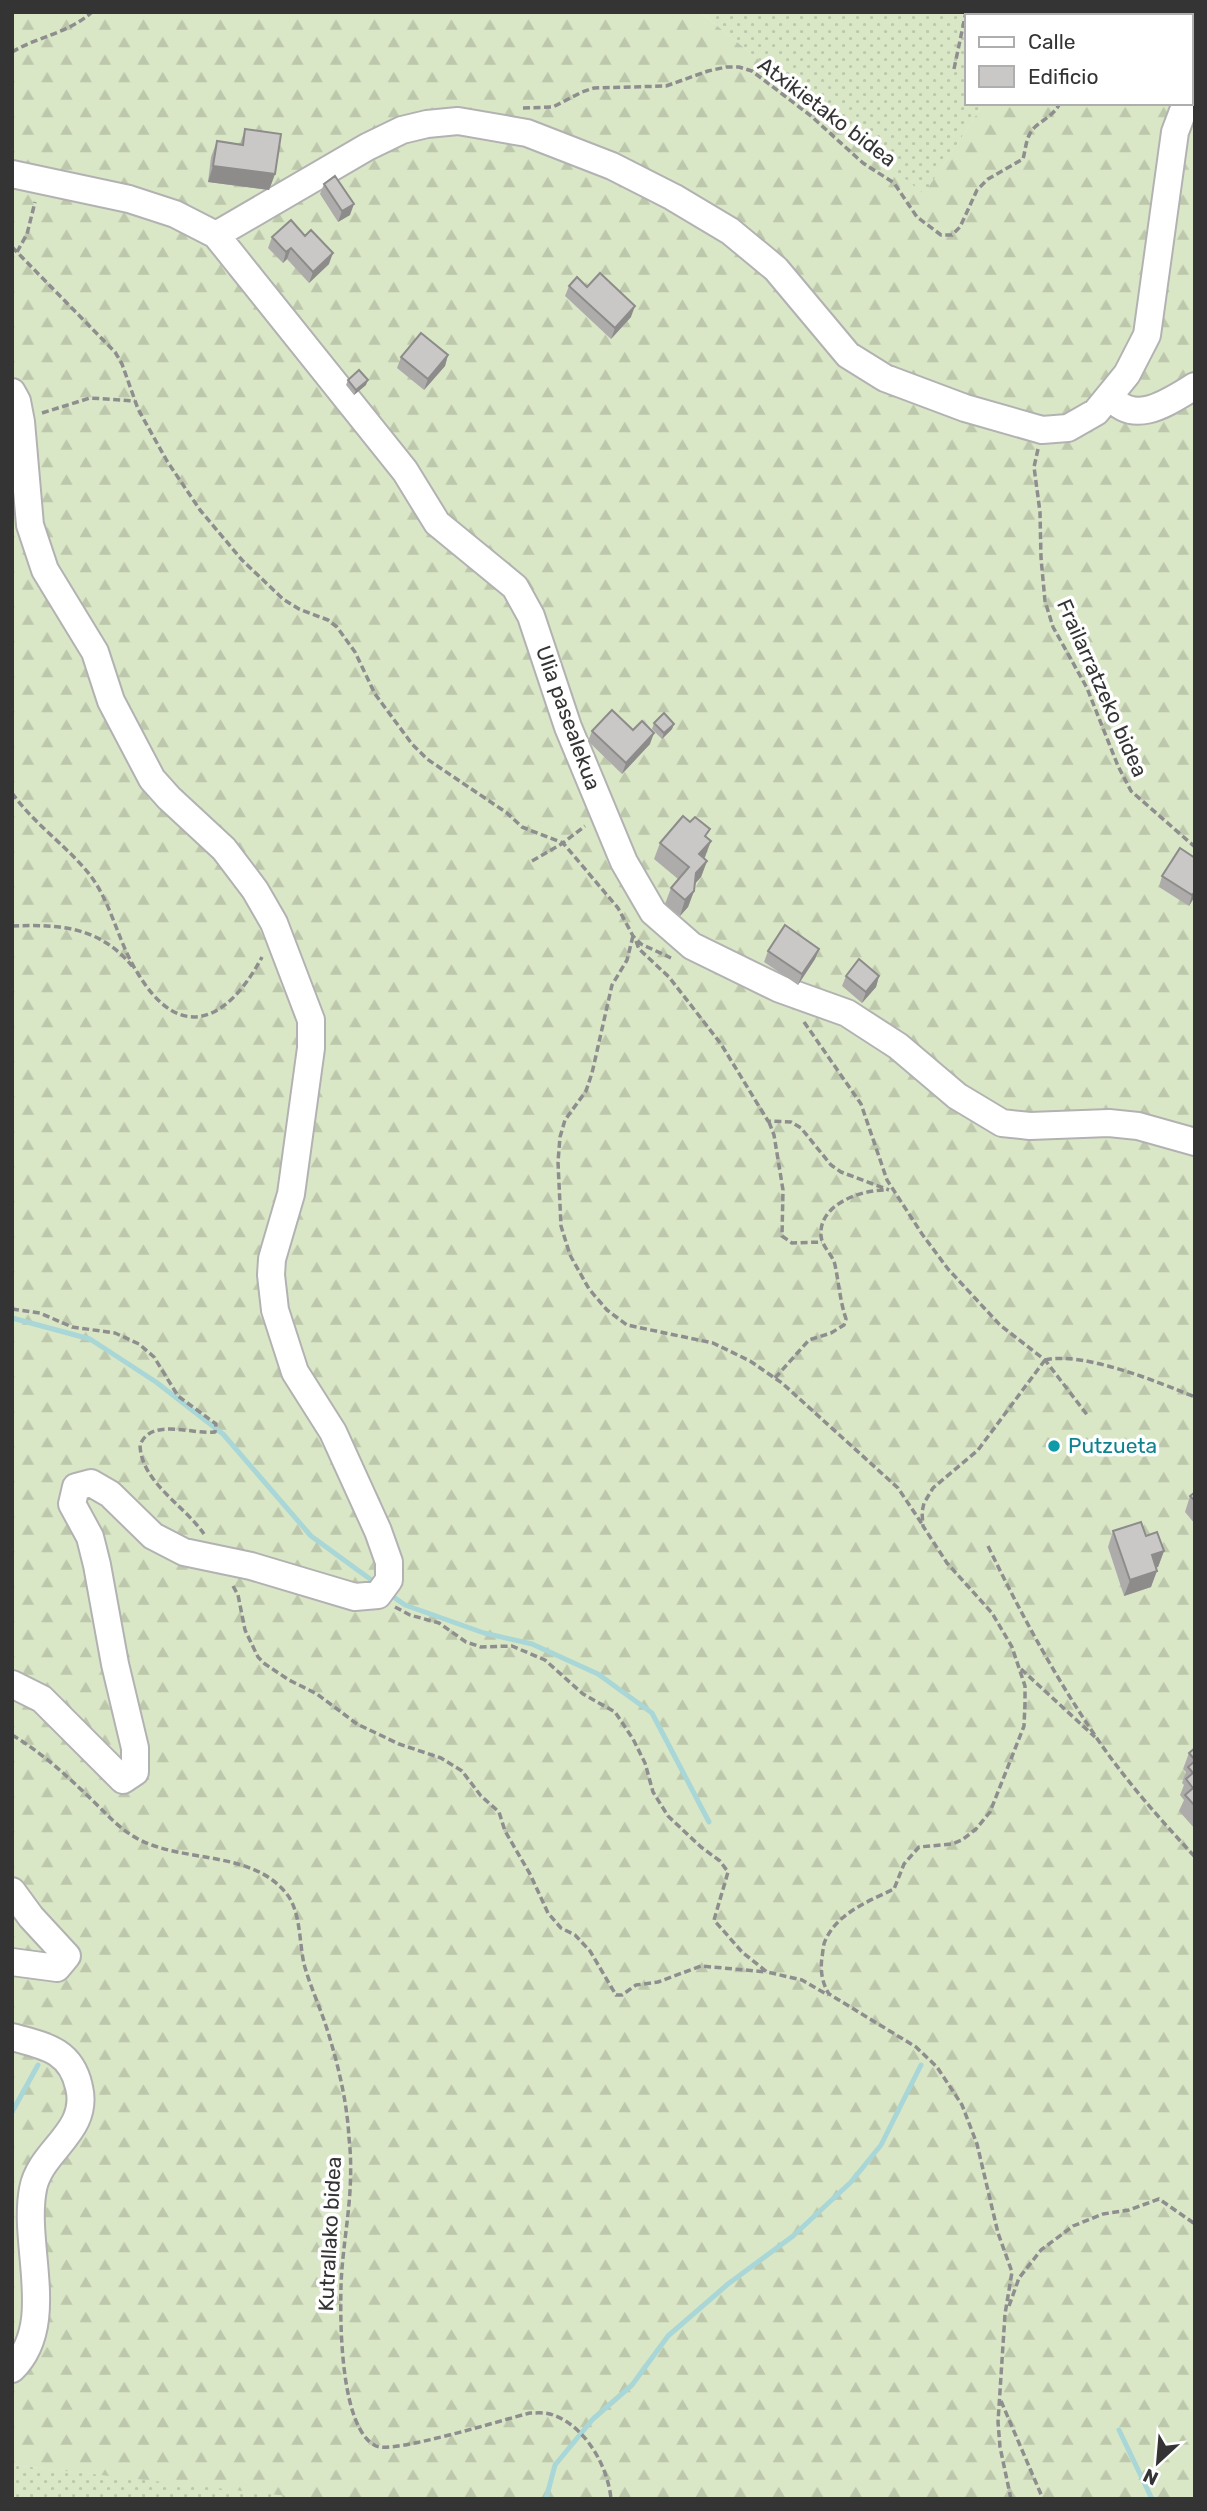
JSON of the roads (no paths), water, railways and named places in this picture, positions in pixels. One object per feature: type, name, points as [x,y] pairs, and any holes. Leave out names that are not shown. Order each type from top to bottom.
[{"type":"street","points":[[216,235],[402,130],[458,121],[527,133],[612,166],[673,197],[730,231],[776,269],[848,355],[885,378],[965,408],[1042,430],[1068,428],[1096,412],[1110,396],[1127,374],[1147,335],[1175,132],[1185,105]]},
{"type":"street","name":"Ulia pasealekua","points":[[12,174],[130,199],[176,214],[216,235],[405,471],[437,523],[515,587],[531,616],[568,727],[624,862],[653,912],[692,946],[780,989],[847,1013],[898,1045],[957,1096],[1002,1123],[1030,1126],[1109,1123],[1138,1126],[1195,1142]]},
{"type":"street","points":[[1110,396],[1118,406],[1137,411],[1160,407],[1195,386]]},
{"type":"street","points":[[12,1684],[42,1699],[123,1780],[135,1772],[135,1748],[115,1664],[97,1564],[90,1537],[72,1504],[76,1487],[91,1483],[110,1494],[153,1536],[184,1552],[355,1597],[378,1595],[389,1580],[389,1562],[378,1531],[333,1432],[295,1372],[275,1310],[272,1259],[291,1194],[311,1048],[311,1020],[274,923],[255,890],[224,849],[152,779],[111,701],[95,652],[45,570],[30,525],[16,402]]},
{"type":"street","points":[[12,1891],[31,1917],[67,1956],[57,1968],[12,1962]]},
{"type":"street","points":[[12,2037],[51,2048],[72,2064],[80,2089],[79,2117],[43,2164],[33,2190],[32,2242],[37,2318],[28,2343],[12,2370]]},
{"type":"waterway","points":[[12,1318],[90,1339],[156,1382],[223,1434],[311,1536],[370,1579]]},
{"type":"waterway","points":[[395,1598],[405,1605],[484,1633],[532,1644],[598,1674],[652,1713],[709,1822]]},
{"type":"waterway","points":[[12,2112],[38,2065]]},
{"type":"waterway","points":[[546,2499],[555,2465],[593,2419],[632,2385],[668,2336],[728,2284],[793,2236],[851,2182],[881,2145],[921,2065]]},
{"type":"waterway","points":[[1119,2430],[1152,2499]]},
{"type":"place","name":"Putzueta","points":[[1054,1446]]}]
